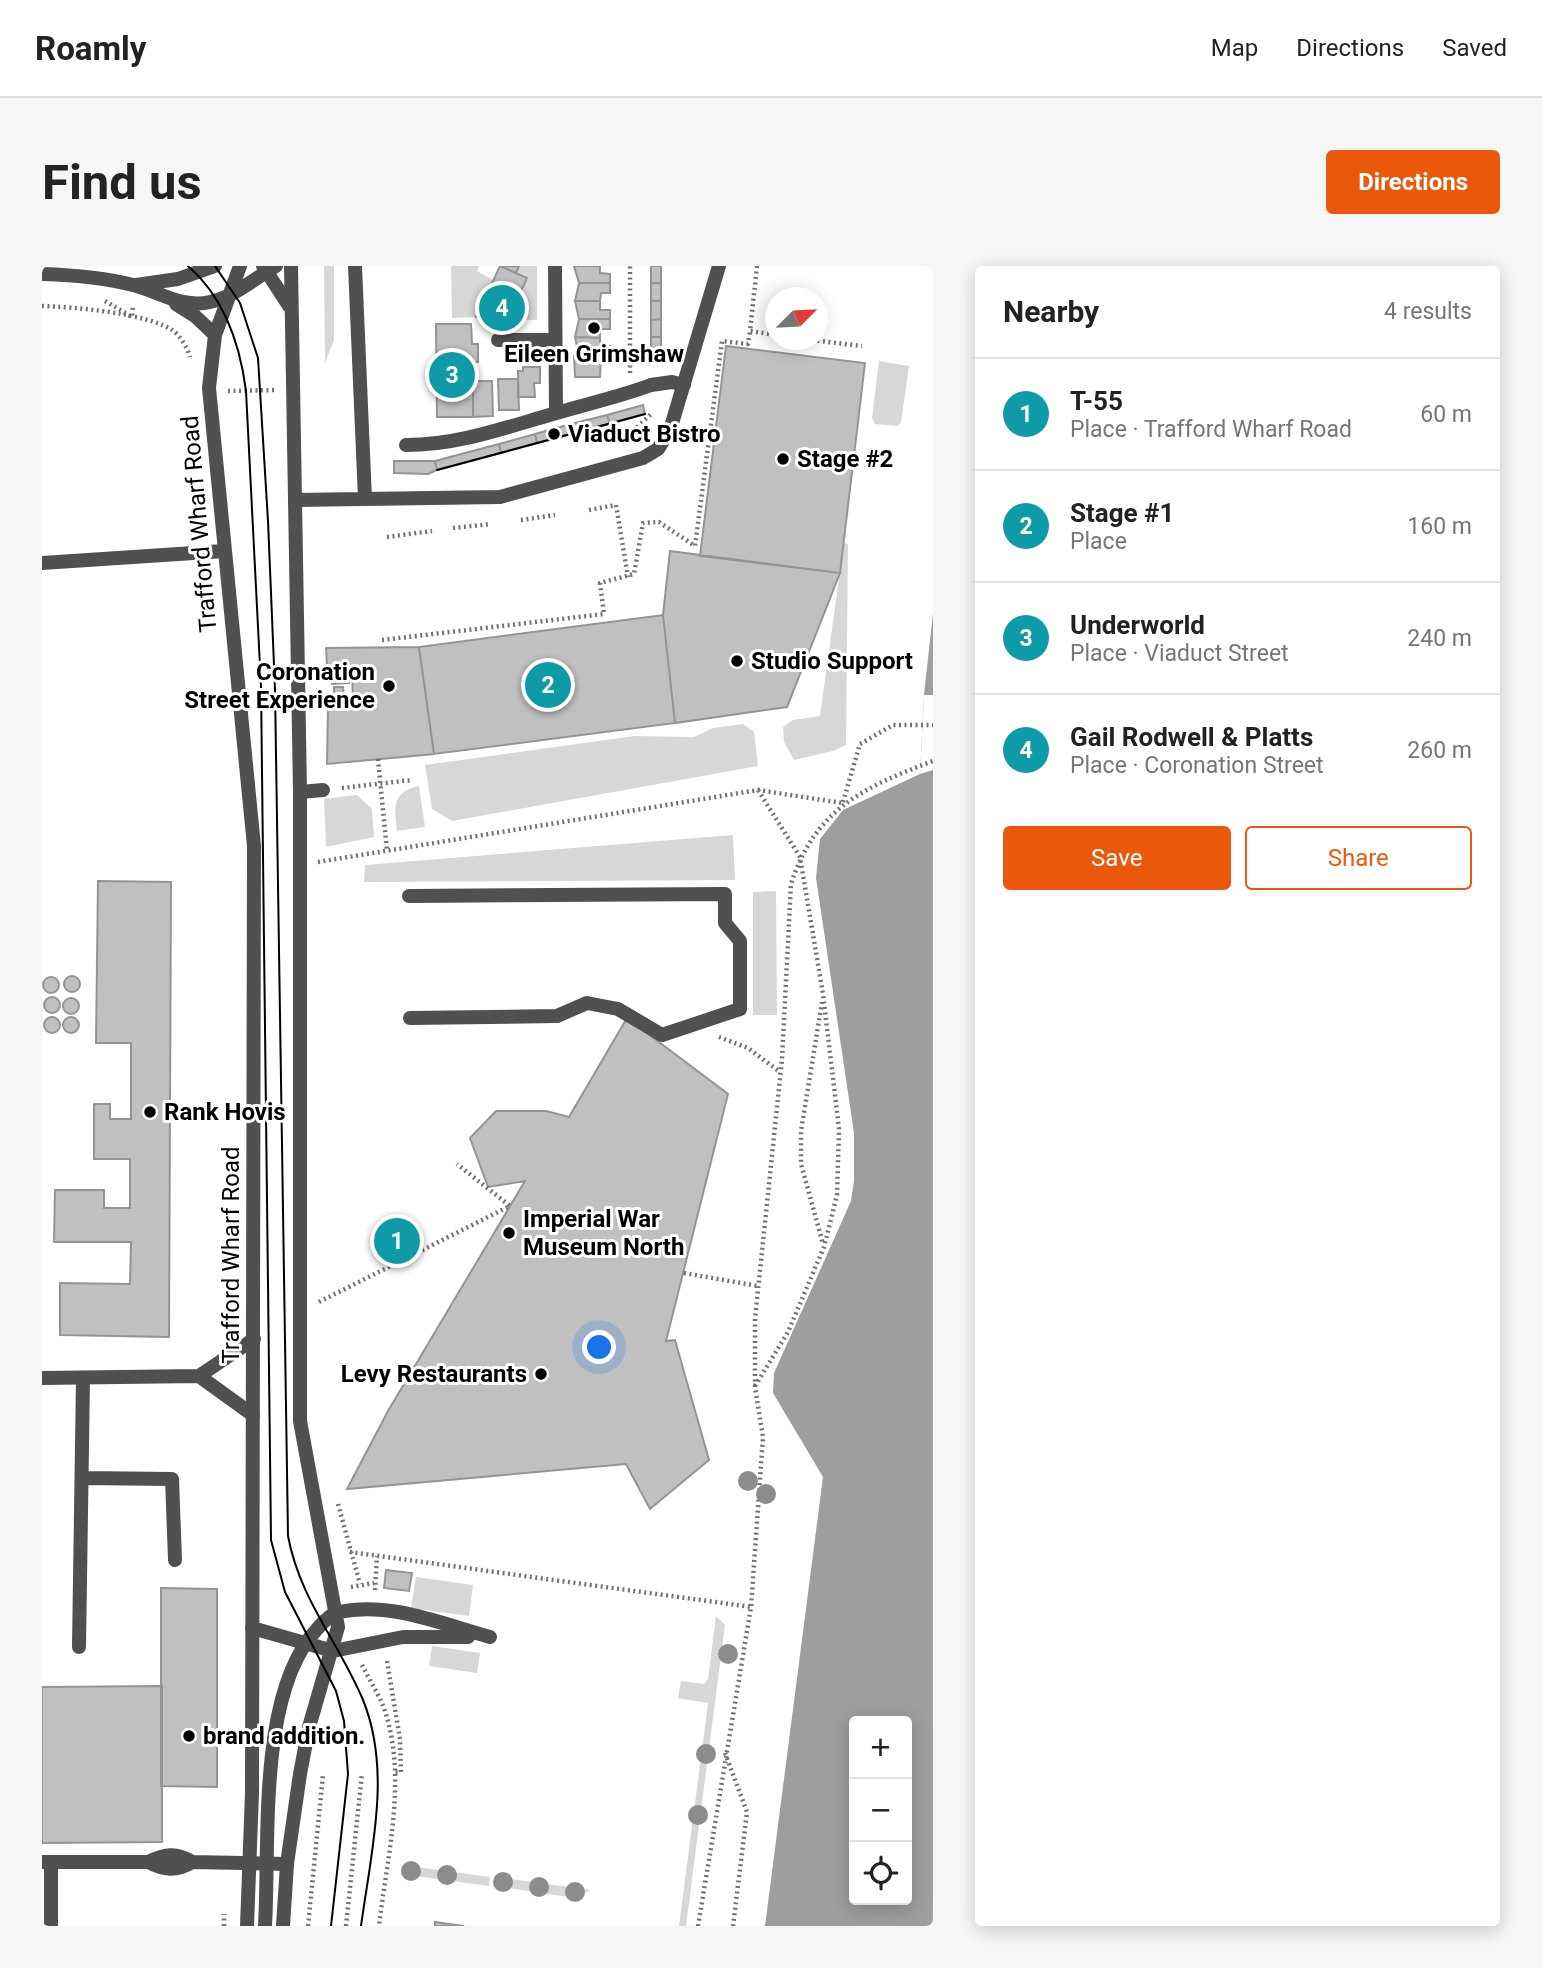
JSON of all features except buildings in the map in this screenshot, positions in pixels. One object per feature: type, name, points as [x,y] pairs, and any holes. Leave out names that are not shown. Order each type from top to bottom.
[{"type":"street","points":[[135,285],[178,279],[215,266]]},
{"type":"street","name":"Trafford Wharf Road","points":[[240,266],[215,335],[209,388],[253,825],[254,1339],[250,1863],[247,1926]]},
{"type":"street","points":[[283,1926],[287,1864],[309,1727],[338,1627],[300,1421],[300,792],[291,266]]},
{"type":"street","points":[[355,266],[365,499]]},
{"type":"street","points":[[555,266],[556,413]]},
{"type":"street","points":[[295,500],[500,497],[643,457],[658,449],[670,430],[719,266]]},
{"type":"street","points":[[166,298],[207,303],[228,295],[269,268],[291,310]]},
{"type":"street","points":[[42,274],[93,276],[135,285],[166,298],[195,316],[215,335]]},
{"type":"street","points":[[498,340],[555,340]]},
{"type":"street","points":[[406,445],[433,445],[489,434],[556,413],[605,402],[652,385],[672,382],[684,385]]},
{"type":"street","points":[[42,563],[224,551]]},
{"type":"street","points":[[300,792],[323,790]]},
{"type":"street","points":[[410,895],[725,894],[725,923],[740,941],[740,1009],[662,1035],[618,1009],[587,1003],[557,1016],[410,1018]]},
{"type":"street","points":[[42,1378],[199,1376],[254,1339]]},
{"type":"street","points":[[199,1376],[253,1415]]},
{"type":"street","points":[[79,1647],[83,1379]]},
{"type":"street","points":[[82,1478],[172,1479],[175,1560]]},
{"type":"street","points":[[252,1628],[304,1643],[333,1651],[406,1636],[490,1637],[379,1609],[336,1613],[304,1643],[289,1677],[276,1727],[268,1791],[265,1926]]},
{"type":"street","points":[[51,1926],[46,1862],[149,1862],[162,1869],[181,1869],[192,1863],[287,1864]]},
{"type":"path","points":[[622,378],[631,373],[630,266]]},
{"type":"path","points":[[382,640],[604,614],[600,583],[634,574],[643,523],[659,522],[695,546],[722,341],[748,344],[757,266]]},
{"type":"path","points":[[132,317],[133,304]]},
{"type":"path","points":[[42,306],[85,307],[132,317],[173,330],[189,350],[191,363],[226,368],[227,391],[276,390],[275,376]]},
{"type":"path","points":[[750,331],[765,333]]},
{"type":"path","points":[[828,342],[862,346]]},
{"type":"path","points":[[589,510],[616,505],[628,577]]},
{"type":"path","points":[[521,520],[555,515]]},
{"type":"path","points":[[453,528],[491,524]]},
{"type":"path","points":[[387,537],[432,531]]},
{"type":"path","points":[[842,803],[860,744],[893,725],[933,725]]},
{"type":"path","points":[[378,759],[387,851]]},
{"type":"path","points":[[698,1926],[751,1607],[763,1437],[755,1387],[758,1286],[781,1073],[791,884],[800,857],[823,821],[842,803],[894,775],[933,761]]},
{"type":"path","points":[[323,790],[411,780]]},
{"type":"path","points":[[316,863],[758,790],[842,803]]},
{"type":"path","points":[[755,1387],[788,1332],[824,1247],[837,1195],[839,1129],[823,994],[800,857],[758,790]]},
{"type":"path","points":[[823,994],[801,1131],[801,1164],[824,1247]]},
{"type":"path","points":[[687,1026],[748,1048],[781,1073]]},
{"type":"path","points":[[299,1311],[510,1206],[457,1164]]},
{"type":"path","points":[[684,1273],[758,1286]]},
{"type":"path","points":[[337,1551],[751,1607]]},
{"type":"path","points":[[377,1556],[374,1583],[379,1609]]},
{"type":"path","points":[[360,1584],[374,1583]]},
{"type":"path","points":[[384,1640],[400,1739],[401,1772],[395,1772]]},
{"type":"path","points":[[357,1647],[360,1661],[384,1708],[395,1772],[394,1802],[379,1926]]},
{"type":"path","points":[[725,1752],[747,1812],[733,1926]]},
{"type":"path","points":[[346,1926],[362,1773]]},
{"type":"path","points":[[308,1926],[323,1775]]},
{"type":"path","points":[[224,1926],[225,1900]]},
{"type":"shaded area","points":[[324,266],[334,266],[334,340],[325,363]]},
{"type":"shaded area","points":[[451,266],[479,266],[477,271],[493,280],[476,317],[452,318]]},
{"type":"shaded area","points":[[519,266],[537,266],[537,320],[518,320],[526,303],[518,298],[527,279],[516,273]]},
{"type":"shaded area","points":[[879,361],[909,366],[901,422],[898,426],[875,424],[872,418]]},
{"type":"shaded area","points":[[844,542],[848,545],[846,745],[833,751],[794,760],[784,742],[783,727],[793,720],[820,716]]},
{"type":"shaded area","points":[[933,613],[933,1926],[765,1926],[823,1477],[773,1393],[774,1373],[851,1201],[854,1181],[854,1133],[816,878],[820,839],[843,810],[920,774],[924,695]]},
{"type":"shaded area","points":[[743,724],[754,732],[758,766],[452,821],[432,809],[425,765],[635,736],[694,737],[713,728]]},
{"type":"shaded area","points":[[419,786],[425,827],[397,831],[395,815],[399,797]]},
{"type":"shaded area","points":[[357,795],[372,809],[374,837],[326,847],[324,799]]},
{"type":"shaded area","points":[[733,835],[735,880],[364,882],[365,865]]},
{"type":"shaded area","points":[[776,891],[777,1015],[753,1015],[753,892]]},
{"type":"shaded area","points":[[416,1577],[473,1585],[469,1616],[411,1608]]},
{"type":"shaded area","points":[[716,1616],[725,1625],[686,1926],[679,1926],[708,1703],[678,1698],[681,1681],[704,1684],[708,1679]]},
{"type":"shaded area","points":[[432,1646],[480,1653],[477,1673],[429,1666]]},
{"type":"shaded area","points":[[402,1865],[490,1877],[489,1886],[401,1874]]},
{"type":"shaded area","points":[[496,1877],[591,1890],[576,1898],[495,1886]]},
{"type":"pier","points":[[924,695],[933,695],[933,770],[920,774]]},
{"type":"tram line","points":[[188,266],[212,292],[229,323],[240,356],[246,391],[261,686],[271,1540],[285,1592],[336,1691],[344,1721],[348,1774],[331,1926]]},
{"type":"tram line","points":[[215,266],[240,303],[258,358],[268,521],[275,689],[288,1536],[301,1580],[353,1679],[372,1727],[378,1783],[377,1812],[361,1926]]},
{"type":"tram line","points":[[437,470],[645,414]]},
{"type":"place","name":"Gail Rodwell & Platts","points":[[502,308]]},
{"type":"place","name":"Eileen Grimshaw","points":[[594,328]]},
{"type":"place","name":"Underworld","points":[[452,375]]},
{"type":"place","name":"Viaduct Bistro","points":[[554,434]]},
{"type":"place","name":"Stage #2","points":[[783,459]]},
{"type":"place","name":"Studio Support","points":[[737,661]]},
{"type":"place","name":"Stage #1","points":[[548,685]]},
{"type":"place","name":"Coronation Street Experience","points":[[389,686]]},
{"type":"place","name":"Rank Hovis","points":[[150,1112]]},
{"type":"place","name":"Imperial War Museum North","points":[[509,1233]]},
{"type":"place","name":"T-55","points":[[397,1241]]},
{"type":"place","name":"Levy Restaurants","points":[[541,1374]]},
{"type":"place","name":"brand addition.","points":[[189,1736]]}]
